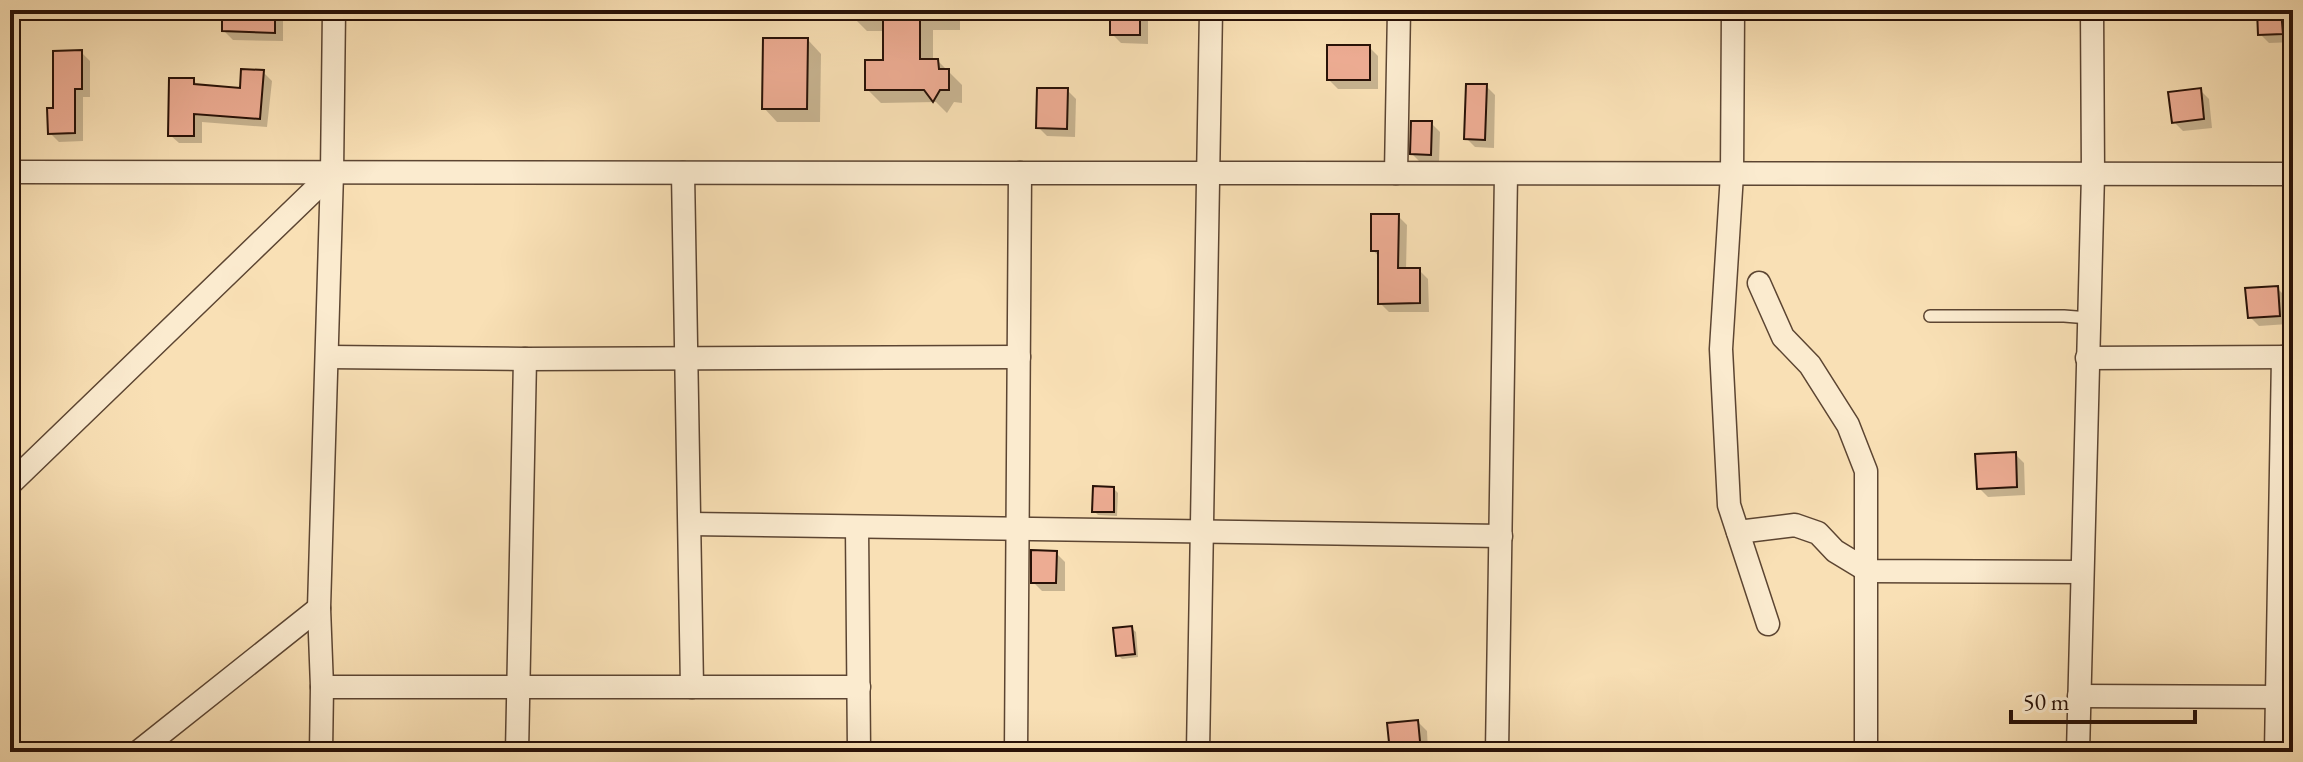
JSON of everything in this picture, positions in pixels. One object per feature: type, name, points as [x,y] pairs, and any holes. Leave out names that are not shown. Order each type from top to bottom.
[{"type":"street","points":[[321,752],[319,608],[328,357],[334,10]]},
{"type":"street","points":[[1198,752],[1211,10]]},
{"type":"street","points":[[1396,173],[1399,10]]},
{"type":"street","points":[[1733,10],[1732,174],[1721,349],[1729,505],[1768,624]]},
{"type":"street","points":[[2078,752],[2093,174],[2092,10]]},
{"type":"street","points":[[10,172],[2293,174]]},
{"type":"street","points":[[10,484],[332,173]]},
{"type":"street","points":[[683,173],[692,687]]},
{"type":"street","points":[[1016,752],[1020,173]]},
{"type":"street","points":[[1497,752],[1506,174]]},
{"type":"street","points":[[1759,283],[1783,337],[1810,365],[1848,425],[1866,471],[1866,752]]},
{"type":"street","points":[[328,357],[1019,357]]},
{"type":"street","points":[[2087,358],[2288,357],[2285,697],[2276,752]]},
{"type":"street","points":[[517,752],[525,359]]},
{"type":"street","points":[[690,524],[1501,536]]},
{"type":"street","points":[[1738,532],[1795,525],[1818,533],[1835,551],[1868,571],[2082,572]]},
{"type":"street","points":[[857,527],[859,752]]},
{"type":"street","points":[[138,752],[319,608]]},
{"type":"street","points":[[322,687],[859,687]]},
{"type":"street","points":[[2079,696],[2285,697]]},
{"type":"lane","points":[[1930,316],[2089,318]]},
{"type":"building","points":[[222,10],[275,10],[275,33],[222,31]]},
{"type":"building","points":[[883,10],[920,10],[920,59],[938,59],[939,69],[949,69],[949,90],[940,90],[933,102],[924,90],[865,90],[865,60],[883,60]]},
{"type":"building","points":[[1110,10],[1140,10],[1140,35],[1110,35]]},
{"type":"building","points":[[2257,10],[2281,10],[2283,34],[2258,35]]},
{"type":"building","points":[[763,38],[808,38],[807,109],[762,109]]},
{"type":"building","points":[[1327,45],[1370,45],[1370,80],[1327,80]]},
{"type":"building","points":[[82,50],[82,89],[75,89],[75,133],[48,134],[47,108],[53,108],[53,51]]},
{"type":"building","points":[[241,69],[264,70],[260,119],[194,114],[194,136],[168,136],[169,78],[194,78],[194,84],[240,88]]},
{"type":"building","points":[[1466,84],[1487,84],[1485,140],[1464,139]]},
{"type":"building","points":[[1037,88],[1068,88],[1067,129],[1036,128]]},
{"type":"building","points":[[2201,88],[2204,119],[2172,123],[2168,92]]},
{"type":"building","points":[[1411,121],[1432,121],[1431,155],[1410,154]]},
{"type":"building","points":[[1371,214],[1399,214],[1398,268],[1420,268],[1420,303],[1378,304],[1378,251],[1371,251]]},
{"type":"building","points":[[2278,286],[2280,316],[2248,318],[2245,288]]},
{"type":"building","points":[[2016,452],[2017,487],[1977,489],[1975,454]]},
{"type":"building","points":[[1093,486],[1114,487],[1114,512],[1092,512]]},
{"type":"building","points":[[1031,550],[1057,551],[1056,583],[1031,583]]},
{"type":"building","points":[[1132,626],[1135,654],[1116,656],[1113,628]]},
{"type":"building","points":[[1418,720],[1421,752],[1390,752],[1387,723]]}]
